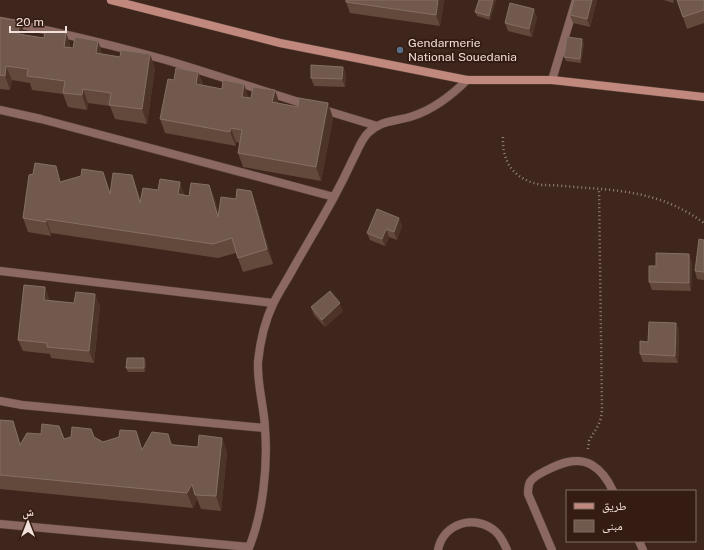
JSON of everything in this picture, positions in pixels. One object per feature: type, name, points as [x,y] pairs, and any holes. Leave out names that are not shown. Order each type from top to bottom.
[{"type":"main road","points":[[111,0],[280,43],[467,80],[552,80],[704,96]]},
{"type":"street","points":[[552,80],[576,0]]},
{"type":"street","points":[[0,21],[64,34],[167,60],[377,126]]},
{"type":"street","points":[[0,524],[249,548],[257,523],[262,498],[266,457],[265,428],[258,364],[263,330],[273,303],[334,197],[361,142],[368,133],[377,126],[390,121],[412,116],[428,110],[455,92],[467,80]]},
{"type":"street","points":[[0,110],[49,121],[334,197]]},
{"type":"street","points":[[0,271],[273,303]]},
{"type":"street","points":[[0,402],[265,428]]},
{"type":"street","points":[[552,550],[528,494],[530,482],[534,477],[568,461],[580,461],[590,464],[600,471],[612,490]]},
{"type":"street","points":[[438,550],[444,537],[450,529],[459,524],[469,522],[488,526],[496,532],[507,550]]},
{"type":"path","points":[[503,137],[502,146],[507,162],[515,173],[533,184],[618,190],[638,194],[676,206],[704,223]]},
{"type":"path","points":[[590,464],[588,457],[589,441],[598,426],[602,410],[599,189]]},
{"type":"building","points":[[346,0],[438,0],[436,15],[346,2]]},
{"type":"building","points":[[479,0],[493,0],[489,16],[475,12]]},
{"type":"building","points":[[574,0],[592,0],[587,19],[570,15]]},
{"type":"building","points":[[677,0],[704,0],[704,10],[683,17]]},
{"type":"building","points":[[510,3],[534,9],[529,29],[505,23]]},
{"type":"building","points":[[0,18],[20,21],[18,34],[44,38],[45,30],[66,33],[64,47],[73,48],[75,37],[98,41],[96,53],[120,57],[121,50],[150,54],[142,109],[109,105],[111,93],[83,89],[82,95],[63,93],[65,81],[27,76],[28,69],[6,66],[5,76],[0,75]]},
{"type":"building","points":[[567,37],[582,39],[580,59],[564,57]]},
{"type":"building","points":[[311,65],[343,67],[342,79],[311,78]]},
{"type":"building","points":[[176,68],[198,72],[196,84],[222,89],[223,80],[244,84],[242,97],[251,98],[253,87],[275,90],[272,102],[298,107],[299,98],[328,103],[316,167],[238,153],[242,130],[231,128],[230,132],[160,119],[168,79],[174,80]]},
{"type":"building","points":[[35,163],[56,166],[60,182],[81,176],[82,169],[103,172],[110,194],[113,173],[132,175],[140,203],[143,188],[158,190],[160,179],[180,182],[178,194],[189,196],[191,183],[209,185],[218,217],[221,197],[236,199],[237,189],[251,191],[267,249],[238,258],[232,238],[213,244],[46,219],[46,222],[23,218],[29,175],[33,174]]},
{"type":"building","points":[[377,209],[399,218],[394,232],[386,229],[382,239],[367,233]]},
{"type":"building","points":[[699,239],[704,240],[704,272],[695,271]]},
{"type":"building","points":[[656,253],[689,254],[689,283],[649,282],[649,266],[656,266]]},
{"type":"building","points":[[24,285],[45,287],[44,300],[74,303],[76,292],[95,294],[89,351],[47,347],[47,343],[18,340]]},
{"type":"building","points":[[330,291],[340,303],[322,320],[311,307]]},
{"type":"building","points":[[649,322],[676,323],[675,356],[640,354],[640,341],[648,342]]},
{"type":"building","points":[[127,358],[144,358],[144,368],[126,368]]},
{"type":"building","points":[[0,420],[13,421],[20,445],[27,433],[41,434],[42,424],[59,426],[64,439],[71,437],[72,427],[91,429],[94,437],[103,442],[119,437],[120,430],[136,431],[142,450],[152,432],[168,434],[171,444],[173,445],[198,447],[199,435],[222,438],[216,496],[195,495],[192,484],[187,493],[0,475]]},
{"type":"place","name":"Gendarmerie National Souedania","points":[[400,50]]}]
